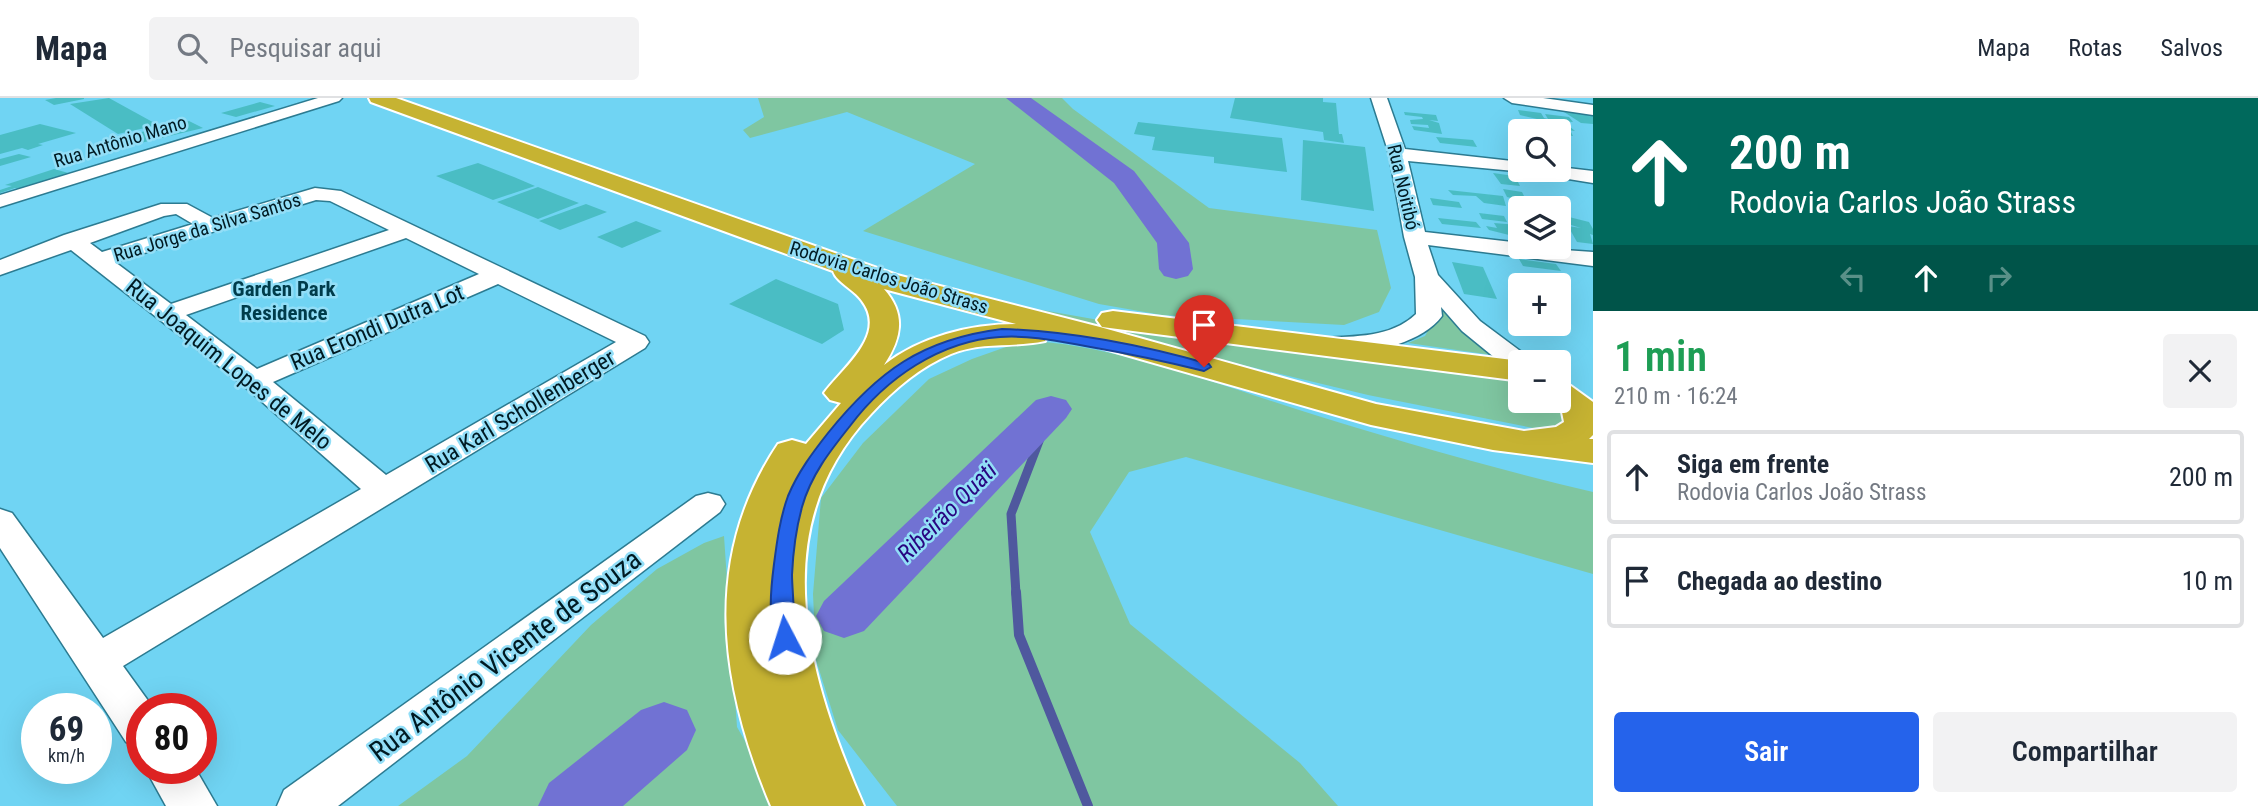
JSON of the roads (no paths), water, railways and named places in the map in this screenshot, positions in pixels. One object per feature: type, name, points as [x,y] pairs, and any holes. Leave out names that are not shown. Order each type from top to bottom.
[{"type":"highway","name":"Rodovia Carlos João Strass","points":[[379,98],[819,258],[899,284],[1371,414],[1493,439]]},
{"type":"highway","name":"Rodovia Carlos João Strass","points":[[404,98],[849,255],[935,282],[1097,318],[1508,370]]},
{"type":"highway","points":[[800,806],[773,747],[755,674],[749,605],[754,545],[777,477],[794,449],[815,421],[870,363],[881,347],[887,331],[882,306],[874,294],[848,273],[819,258]]},
{"type":"highway","points":[[835,806],[816,765],[789,664],[782,611],[788,526],[797,495],[820,453],[856,408],[880,384],[922,355],[969,337],[1002,333],[1037,334],[1166,356]]},
{"type":"highway","points":[[1571,380],[1593,385]]},
{"type":"highway","points":[[1493,439],[1554,439],[1580,429],[1583,415],[1571,404]]},
{"type":"highway","points":[[1493,439],[1593,451]]},
{"type":"street","name":"Rua Antônio Mano","points":[[0,201],[334,98]]},
{"type":"street","name":"Rua Noitibó","points":[[1321,347],[1392,338],[1416,329],[1429,316],[1427,277],[1415,237],[1398,154],[1379,98]]},
{"type":"street","points":[[1512,98],[1593,110]]},
{"type":"street","points":[[1398,154],[1508,167]]},
{"type":"street","points":[[1571,174],[1593,177]]},
{"type":"street","name":"Rua Jorge da Silva Santos","points":[[99,260],[315,194]]},
{"type":"street","name":"Rua Karl Schollenberger","points":[[98,661],[636,342],[410,230],[334,195],[315,194]]},
{"type":"street","points":[[0,268],[161,210],[180,208],[211,226]]},
{"type":"street","points":[[168,313],[410,230]]},
{"type":"street","points":[[1415,237],[1593,259]]},
{"type":"street","name":"Rua Joaquim Lopes de Melo","points":[[72,240],[254,380],[384,491]]},
{"type":"street","name":"Rua Erondi Dutra Lot","points":[[254,380],[500,274]]},
{"type":"street","name":"Rua Noitibó","points":[[1427,277],[1471,326],[1508,355]]},
{"type":"street","name":"Rua Antônio Vicente de Souza","points":[[301,806],[708,504]]},
{"type":"street","points":[[0,521],[126,704]]},
{"type":"street","points":[[179,784],[193,806]]},
{"type":"waterway","name":"Ribeirão Quati","points":[[1017,98],[1124,177],[1173,243],[1176,269]]},
{"type":"waterway","name":"Ribeirão Quati","points":[[1045,425],[1051,409]]},
{"type":"waterway","name":"Ribeirão Quati","points":[[844,616],[1051,409]]},
{"type":"waterway","points":[[1016,594],[1011,514],[1046,423]]},
{"type":"waterway","points":[[1016,592],[1019,635],[1088,806]]},
{"type":"waterway","name":"Ribeirão Quati","points":[[573,806],[664,730]]},
{"type":"district","name":"Garden Park Residence","points":[[284,301]]}]
